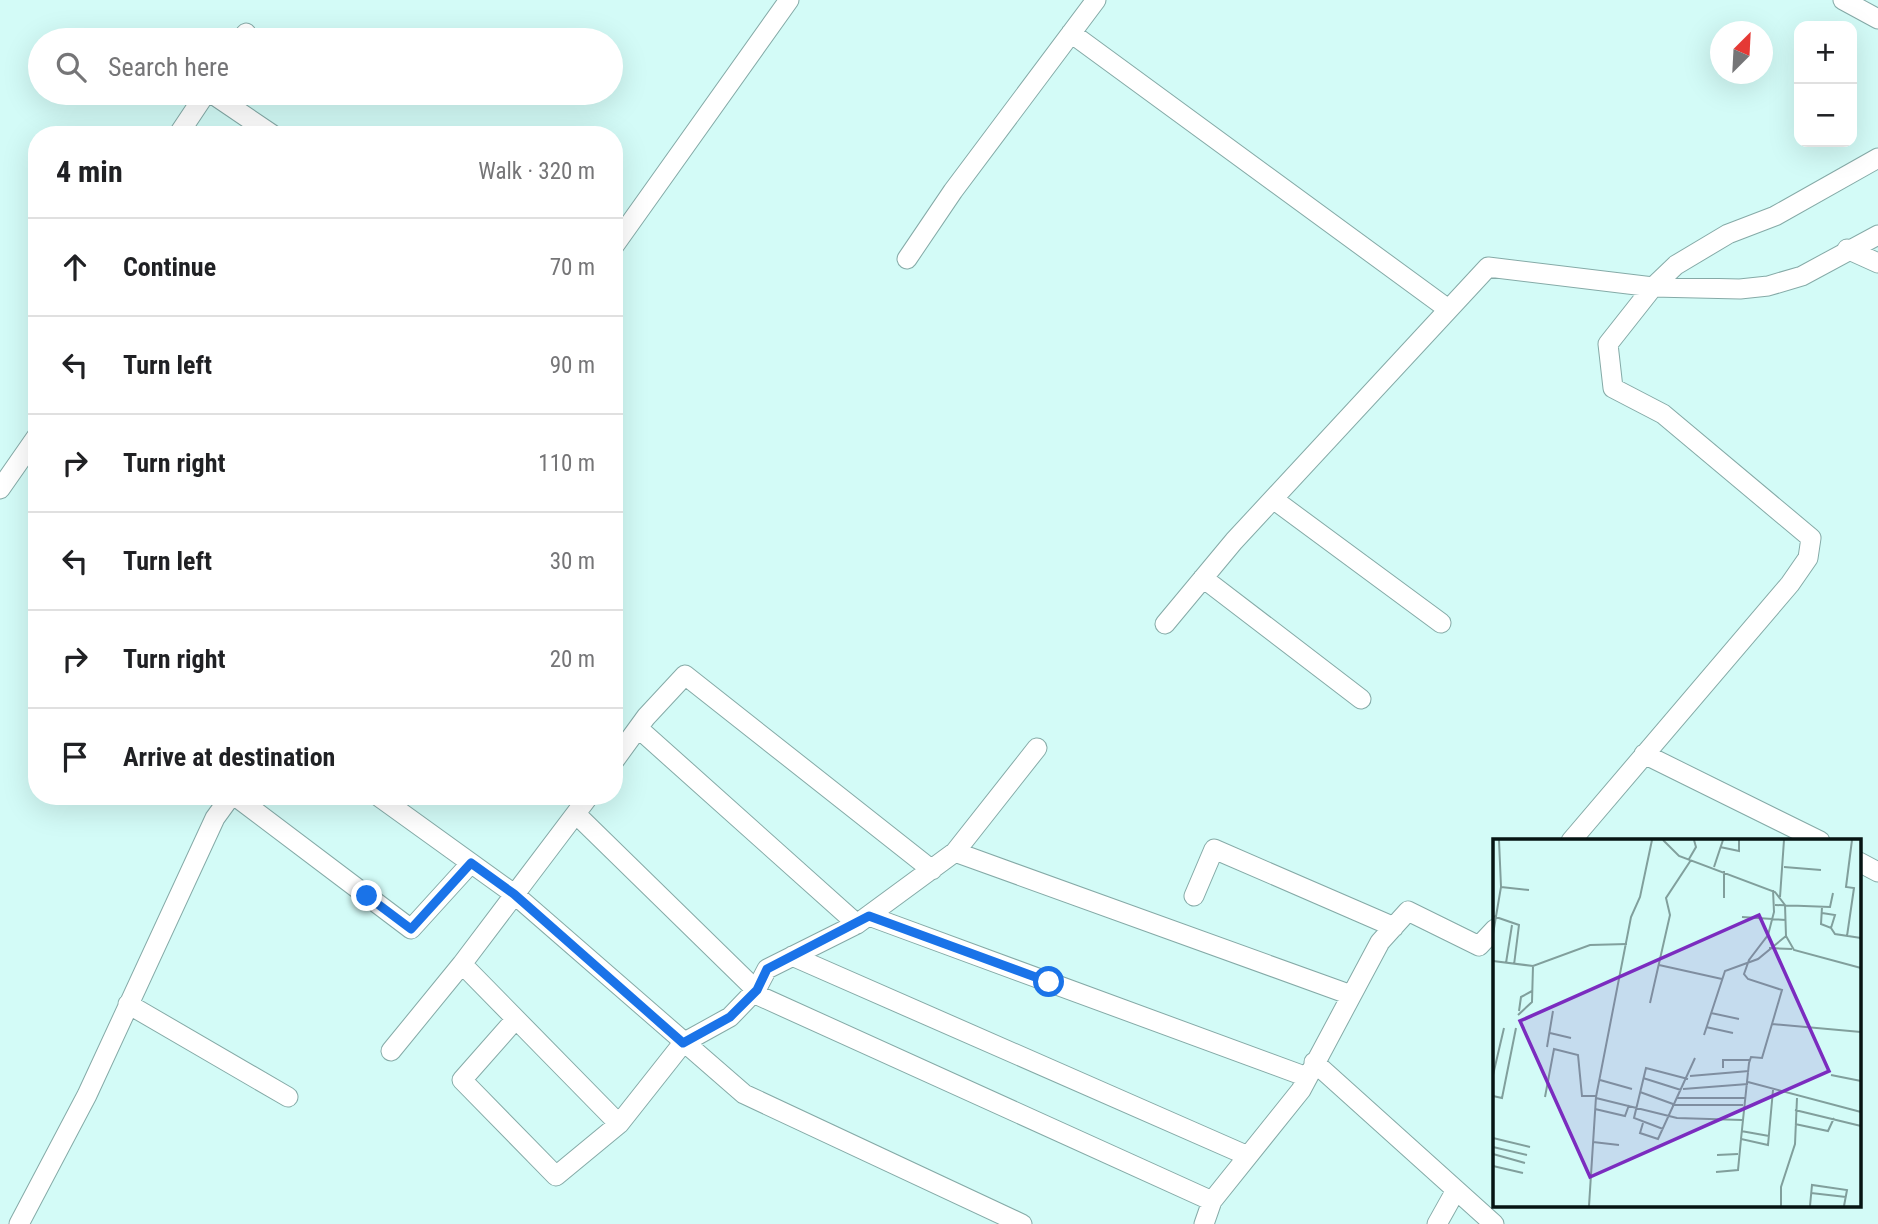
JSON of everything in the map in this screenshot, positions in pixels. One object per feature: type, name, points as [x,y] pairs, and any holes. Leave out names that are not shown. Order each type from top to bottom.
[{"type":"street","points":[[623,233],[789,0]]},
{"type":"street","points":[[907,259],[1096,0]]},
{"type":"street","points":[[1843,0],[1878,19]]},
{"type":"street","points":[[1071,33],[1448,309]]},
{"type":"street","points":[[185,126],[200,105]]},
{"type":"street","points":[[227,105],[259,126]]},
{"type":"street","points":[[1573,839],[1790,584],[1808,558],[1811,538],[1663,414],[1614,388],[1608,344],[1653,287],[1676,265],[1728,234],[1774,216],[1878,158]]},
{"type":"street","points":[[1165,624],[1273,499],[1488,267],[1653,287],[1740,289],[1768,286],[1802,276],[1878,234]]},
{"type":"street","points":[[1847,249],[1878,263]]},
{"type":"street","points":[[0,489],[28,449]]},
{"type":"street","points":[[1273,499],[1441,623]]},
{"type":"street","points":[[1203,578],[1361,699]]},
{"type":"street","points":[[623,749],[685,675],[932,870]]},
{"type":"street","points":[[638,728],[863,920],[1311,1069],[1494,1224]]},
{"type":"street","points":[[514,1021],[461,1080],[556,1176],[619,1124],[683,1043],[730,1017],[755,992],[767,969],[863,920],[955,852],[1037,748]]},
{"type":"street","points":[[1644,754],[1816,839]]},
{"type":"street","points":[[19,1224],[87,1095],[215,818],[226,805]]},
{"type":"street","points":[[245,805],[411,929],[471,863]]},
{"type":"street","points":[[390,805],[514,894],[744,1094],[1022,1224]]},
{"type":"street","points":[[391,1051],[463,964],[582,805]]},
{"type":"street","points":[[576,814],[755,992],[1212,1201]]},
{"type":"street","points":[[1194,896],[1213,849],[1394,927]]},
{"type":"street","points":[[955,852],[1350,995]]},
{"type":"street","points":[[1860,863],[1878,872]]},
{"type":"street","points":[[1204,1224],[1212,1201],[1301,1090],[1380,943],[1408,911],[1479,946],[1493,931]]},
{"type":"street","points":[[792,956],[1248,1156]]},
{"type":"street","points":[[463,964],[514,1021],[619,1124]]},
{"type":"street","points":[[128,1003],[288,1097]]},
{"type":"street","points":[[1437,1224],[1456,1190]]},
{"type":"route","points":[[367,896],[411,929],[471,863],[514,894],[683,1043],[730,1017],[757,990],[767,969],[869,916],[1049,982]]}]
